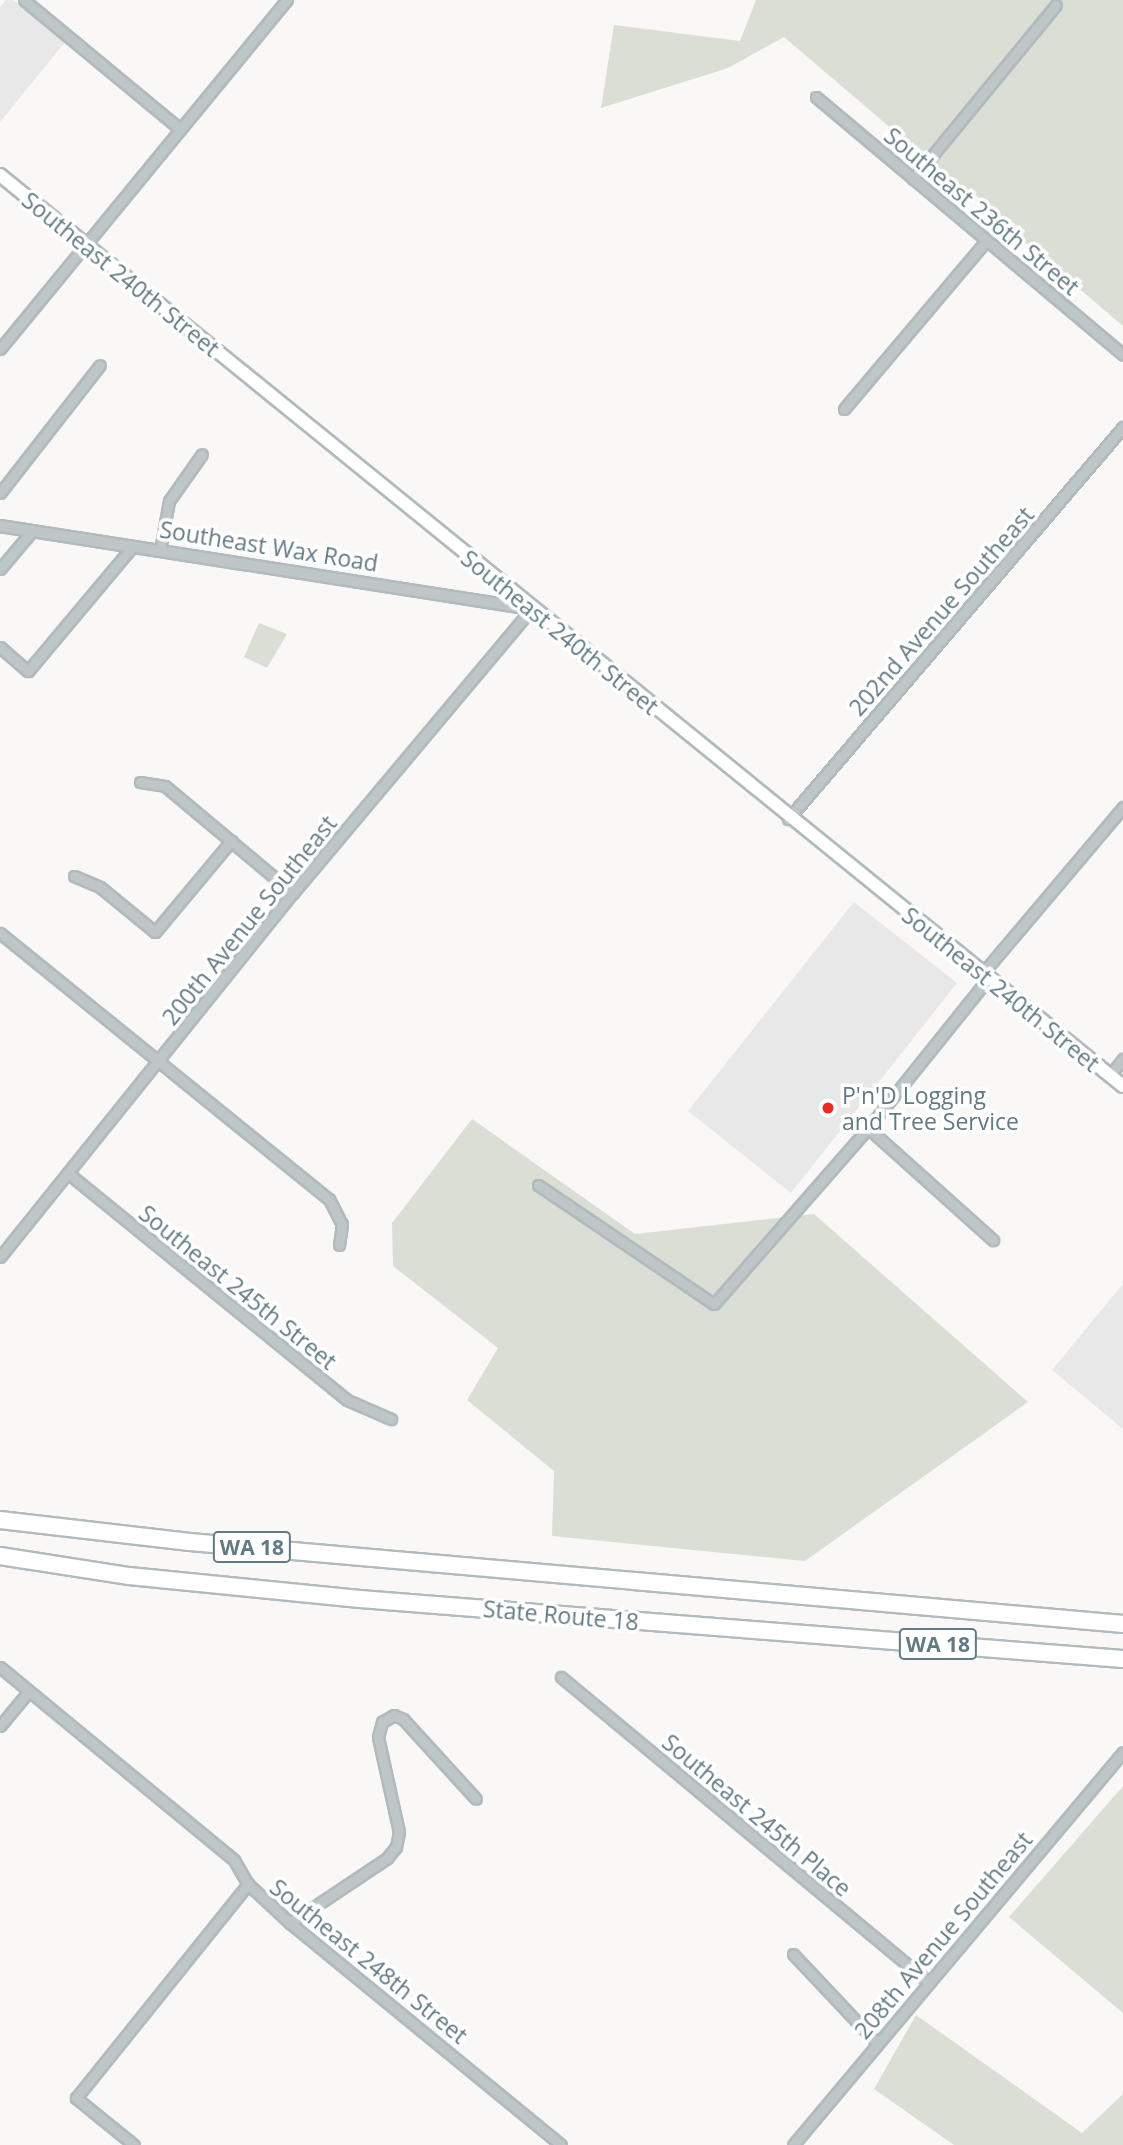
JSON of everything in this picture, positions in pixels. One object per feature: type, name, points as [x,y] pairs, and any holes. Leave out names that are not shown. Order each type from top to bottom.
[{"type":"highway","name":"State Route 18","points":[[0,1520],[190,1542],[1123,1624]]},
{"type":"highway","name":"State Route 18","points":[[0,1556],[129,1576],[360,1599],[1123,1659]]},
{"type":"main road","name":"Southeast 240th Street","points":[[0,175],[788,819],[1123,1086]]},
{"type":"street","points":[[24,0],[180,129]]},
{"type":"street","points":[[0,349],[287,0]]},
{"type":"street","points":[[914,179],[1056,5]]},
{"type":"street","name":"Southeast 236th Street","points":[[816,97],[1123,355]]},
{"type":"street","points":[[844,409],[987,240]]},
{"type":"street","points":[[0,493],[100,365]]},
{"type":"street","name":"202nd Avenue Southeast","points":[[788,819],[1123,428]]},
{"type":"street","points":[[160,550],[169,501],[202,454]]},
{"type":"street","name":"Southeast Wax Road","points":[[0,526],[531,609]]},
{"type":"street","points":[[0,569],[32,531]]},
{"type":"street","points":[[0,647],[28,671],[132,547]]},
{"type":"street","name":"200th Avenue Southeast","points":[[0,1257],[162,1060],[293,893],[531,609]]},
{"type":"street","points":[[140,782],[165,786],[293,893]]},
{"type":"street","points":[[538,1185],[713,1304],[868,1128],[985,976],[1123,807]]},
{"type":"street","points":[[74,876],[100,887],[155,932],[231,841]]},
{"type":"street","points":[[0,933],[162,1060],[329,1199],[342,1224],[339,1245]]},
{"type":"street","points":[[1110,1075],[1123,1059]]},
{"type":"street","points":[[868,1128],[993,1240]]},
{"type":"street","name":"Southeast 245th Street","points":[[69,1174],[347,1400],[391,1419]]},
{"type":"street","name":"Southeast 248th Street","points":[[0,1667],[234,1860],[248,1884],[290,1923],[561,2145]]},
{"type":"street","name":"Southeast 245th Place","points":[[561,1677],[929,1982]]},
{"type":"street","points":[[0,1726],[29,1690]]},
{"type":"street","points":[[290,1923],[396,1847],[399,1832],[378,1737],[382,1722],[394,1714],[403,1719],[476,1799]]},
{"type":"street","name":"208th Avenue Southeast","points":[[793,2145],[1123,1752]]},
{"type":"street","points":[[134,2145],[76,2098],[248,1884]]},
{"type":"street","points":[[793,1954],[877,2043]]},
{"type":"shaded area","points":[[6,0],[13,0],[65,42],[0,122],[0,7]]},
{"type":"shaded area","points":[[756,0],[1123,0],[1123,326],[784,37],[728,68],[601,108],[614,25],[740,41]]},
{"type":"shaded area","points":[[259,623],[287,634],[267,668],[244,657]]},
{"type":"shaded area","points":[[854,902],[957,983],[791,1193],[688,1111]]},
{"type":"shaded area","points":[[472,1119],[635,1234],[814,1214],[1028,1402],[805,1561],[552,1536],[554,1471],[467,1400],[498,1348],[393,1266],[392,1223]]},
{"type":"shaded area","points":[[1123,1284],[1123,1429],[1052,1370]]},
{"type":"shaded area","points":[[1123,1786],[1123,2013],[1009,1917]]},
{"type":"shaded area","points":[[916,2015],[1082,2133],[1123,2094],[1123,2145],[954,2145],[874,2089]]},
{"type":"place","name":"P'n'D Logging and Tree Service","points":[[828,1108]]}]
